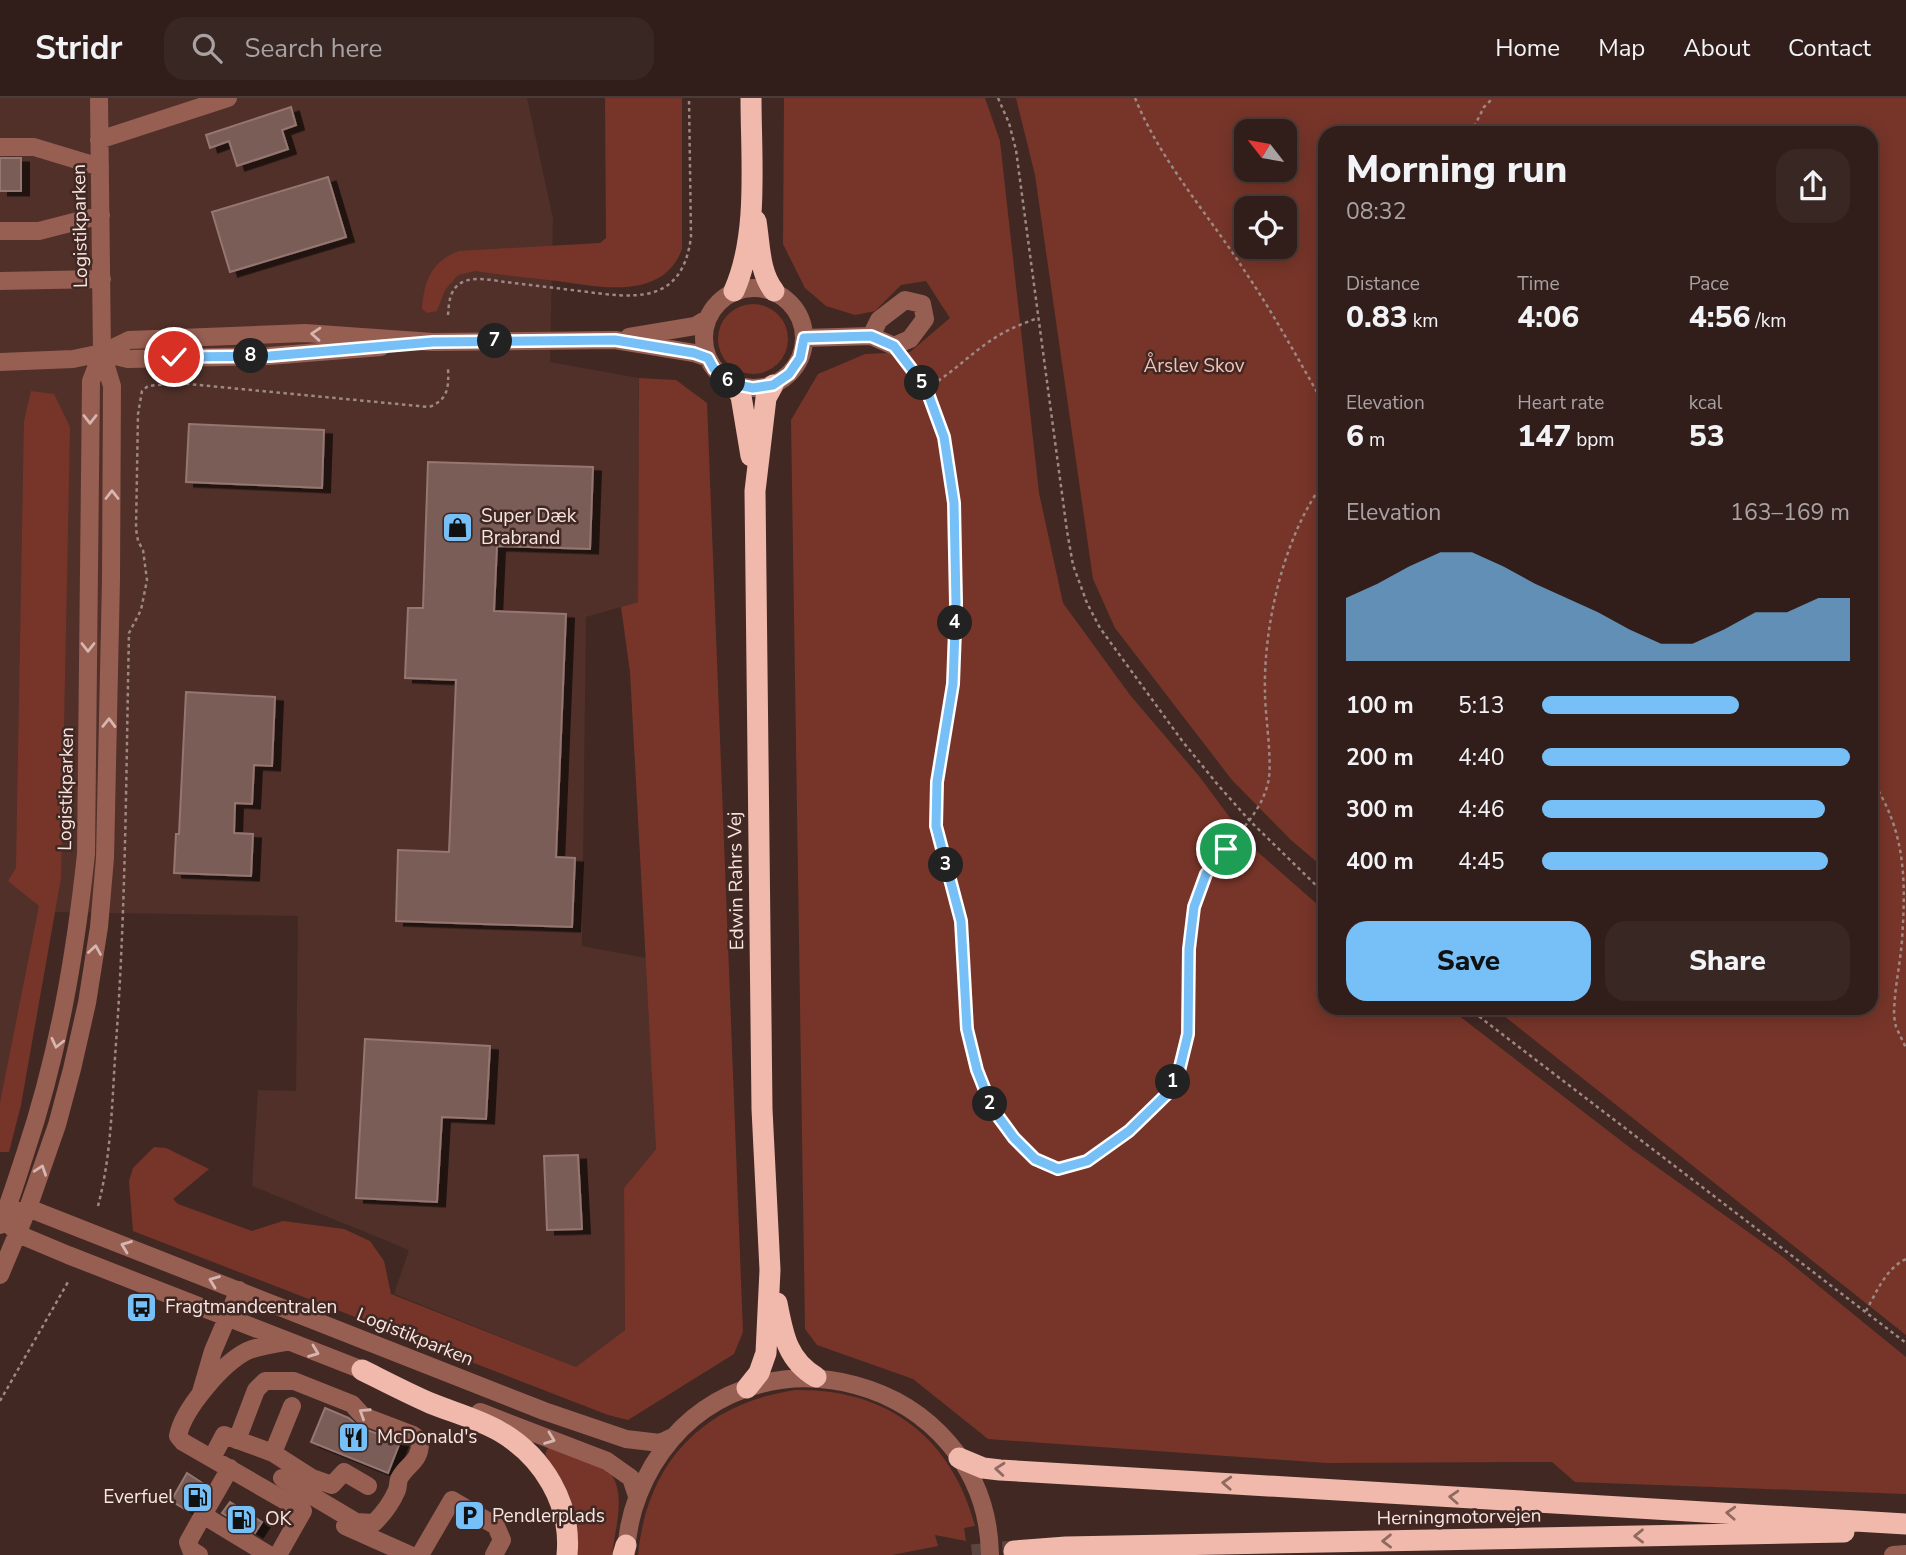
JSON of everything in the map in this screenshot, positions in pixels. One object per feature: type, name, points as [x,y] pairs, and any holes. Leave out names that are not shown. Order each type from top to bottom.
[{"type":"highway","points":[[734,291],[747,244],[752,195],[751,98]]},
{"type":"highway","points":[[752,195],[762,263],[767,283],[774,292]]},
{"type":"highway","points":[[733,384],[741,396],[755,491]]},
{"type":"highway","points":[[755,491],[766,398],[773,385]]},
{"type":"highway","name":"Edwin Rahrs Vej","points":[[755,491],[762,1109],[770,1270]]},
{"type":"highway","points":[[770,1270],[783,1332],[791,1353],[797,1364],[816,1377]]},
{"type":"highway","points":[[747,1388],[759,1373],[766,1353],[770,1270]]},
{"type":"highway","points":[[362,1370],[429,1402],[496,1429],[528,1452],[553,1483],[567,1524],[567,1555]]},
{"type":"highway","points":[[960,1458],[983,1468],[1000,1470],[1906,1524]]},
{"type":"highway","name":"Herningmotorvejen","points":[[1014,1551],[1066,1546],[1906,1531]]},
{"type":"street","name":"Logistikparken","points":[[0,1275],[28,1208],[57,1125],[87,1003],[102,899],[107,791],[112,386],[102,353],[99,98]]},
{"type":"street","points":[[99,140],[228,98]]},
{"type":"street","points":[[0,147],[34,148],[100,167]]},
{"type":"street","points":[[0,231],[39,231],[101,215]]},
{"type":"street","points":[[0,281],[102,279]]},
{"type":"street","points":[[754,287],[774,292],[788,301],[798,314],[804,338],[800,358],[796,366],[773,385],[753,388],[733,384],[714,369],[708,358],[704,346],[707,320],[718,303],[734,291],[754,287]]},
{"type":"street","points":[[804,338],[871,336],[894,346],[911,339],[925,319],[922,304],[905,300],[878,320],[871,336]]},
{"type":"street","points":[[0,362],[73,359],[102,353],[128,340],[305,333],[433,342],[615,340],[695,326],[707,320]]},
{"type":"street","points":[[615,340],[694,353],[708,358]]},
{"type":"street","name":"Logistikparken","points":[[1,1220],[37,1118],[53,1061],[68,995],[79,925],[86,854],[90,381],[102,353]]},
{"type":"street","name":"Logistikparken","points":[[28,1208],[532,1406],[626,1439],[660,1443],[673,1437]]},
{"type":"street","points":[[28,1208],[1,1220],[18,1234],[288,1342],[432,1393],[607,1461],[631,1478],[637,1496]]},
{"type":"street","points":[[201,1393],[213,1350],[239,1290]]},
{"type":"street","points":[[288,1342],[266,1345],[234,1360],[201,1393],[178,1436],[183,1442],[230,1468],[282,1479],[312,1478],[332,1485],[344,1472],[368,1486]]},
{"type":"street","points":[[625,1552],[637,1496],[647,1475],[673,1437],[713,1404],[747,1388],[774,1381],[816,1377],[854,1383],[890,1397],[929,1423],[960,1458],[973,1483],[984,1509],[990,1555]]},
{"type":"street","points":[[237,1440],[256,1390],[265,1381],[294,1381],[352,1404],[363,1416],[413,1435],[419,1440],[420,1450],[412,1465],[399,1479],[397,1489],[384,1513],[374,1523],[356,1522],[282,1479]]},
{"type":"street","points":[[292,1406],[273,1454],[282,1479],[303,1511]]},
{"type":"street","points":[[212,1458],[224,1435],[273,1454]]},
{"type":"street","points":[[199,1555],[191,1550],[188,1542],[230,1468]]},
{"type":"street","points":[[420,1555],[452,1500],[496,1526],[502,1540],[494,1555]]},
{"type":"street","points":[[278,1555],[303,1511]]},
{"type":"street","points":[[303,1511],[313,1511],[410,1555]]},
{"type":"street","points":[[203,1515],[269,1555]]},
{"type":"street","points":[[1893,1555],[1906,1554]]},
{"type":"path","points":[[448,315],[451,294],[467,280],[498,281],[627,297],[649,294],[667,285],[678,274],[688,257],[691,237],[690,98]]},
{"type":"path","points":[[998,98],[1009,122],[1016,150],[1067,531],[1073,565],[1087,603],[1100,628],[1184,742],[1250,821],[1318,887]]},
{"type":"path","points":[[1135,98],[1142,116],[1177,173],[1246,272],[1318,394]]},
{"type":"path","points":[[1474,126],[1484,107],[1493,98]]},
{"type":"path","points":[[926,388],[937,383],[984,345],[1012,328],[1038,318]]},
{"type":"path","points":[[894,346],[926,388],[944,437],[954,503],[956,603],[953,684],[937,782],[936,826],[961,921],[967,1029],[977,1070],[992,1108],[1014,1138],[1035,1159],[1058,1169],[1087,1161],[1129,1131],[1167,1094],[1179,1071],[1188,1034],[1189,949],[1194,907],[1206,874],[1250,821],[1269,780],[1265,689],[1267,631],[1294,538],[1318,490]]},
{"type":"path","points":[[98,1206],[107,1172],[119,1006],[129,633],[144,602],[147,580],[143,550],[136,529],[138,414],[142,391],[148,386],[178,383],[429,407],[446,396],[448,369]]},
{"type":"path","points":[[1878,791],[1891,814],[1903,854],[1904,905],[1894,1016],[1906,1048]]},
{"type":"path","points":[[1477,1015],[1906,1343]]},
{"type":"path","points":[[1866,1312],[1882,1282],[1906,1259]]},
{"type":"path","points":[[0,1401],[68,1282]]},
{"type":"shaded area","points":[[0,98],[527,98],[553,218],[550,362],[639,378],[638,602],[586,617],[582,946],[651,959],[656,1149],[624,1188],[625,1330],[576,1367],[394,1294],[409,1250],[252,1186],[258,1090],[296,1091],[298,916],[44,912],[0,1143]]},
{"type":"green space","points":[[605,98],[682,98],[682,249],[673,266],[660,277],[645,284],[628,287],[592,286],[475,271],[458,275],[445,290],[437,311],[427,313],[422,309],[427,281],[431,274],[442,260],[459,251],[600,243],[606,238]]},
{"type":"green space","points":[[784,98],[985,98],[1000,141],[1039,493],[1063,603],[1130,695],[1199,776],[1251,846],[1318,905],[1318,1015],[1458,1015],[1633,1150],[1783,1257],[1906,1357],[1906,1494],[1575,1482],[1552,1462],[1326,1463],[988,1439],[913,1379],[817,1345],[805,1329],[791,420],[818,374],[865,354],[910,352],[950,318],[926,281],[901,285],[875,311],[855,315],[826,306],[805,288],[783,244]]},
{"type":"green space","name":"Årslev Skov","points":[[1016,98],[1906,98],[1906,1335],[1503,1015],[1878,1015],[1878,126],[1318,126],[1318,863],[1291,840],[1232,780],[1115,628],[1093,579],[1035,175]]},
{"type":"green space","points":[[746,304],[760,304],[773,310],[782,319],[788,339],[786,352],[778,364],[760,374],[746,374],[733,368],[724,359],[718,346],[718,332],[724,319],[733,310]]},
{"type":"green space","points":[[639,378],[676,380],[707,403],[743,1332],[734,1354],[628,1420],[608,1415],[133,1231],[129,1181],[133,1168],[154,1147],[166,1148],[209,1169],[173,1199],[178,1204],[252,1231],[283,1221],[344,1229],[370,1241],[384,1261],[391,1294],[576,1367],[625,1330],[624,1188],[656,1149],[630,672],[621,607],[638,602]]},
{"type":"green space","points":[[31,391],[54,394],[70,427],[61,878],[21,1105],[9,1152],[0,1152],[0,1103],[39,906],[8,881],[16,868],[24,421]]},
{"type":"green space","points":[[795,1390],[828,1392],[859,1398],[886,1409],[911,1424],[932,1444],[950,1467],[964,1495],[975,1526],[964,1528],[966,1541],[935,1535],[938,1546],[892,1555],[638,1555],[653,1492],[667,1466],[685,1443],[707,1424],[733,1409],[762,1397]]},
{"type":"green space","points":[[549,1446],[597,1463],[608,1470],[615,1480],[619,1504],[612,1555],[577,1555],[575,1513],[561,1479],[545,1454]]},
{"type":"building","points":[[291,107],[296,125],[282,130],[288,149],[237,166],[229,141],[210,148],[206,135]]},
{"type":"building","points":[[0,158],[21,158],[21,191],[0,191]]},
{"type":"building","points":[[328,177],[346,237],[230,272],[212,212]]},
{"type":"building","points":[[189,424],[324,430],[322,488],[186,482]]},
{"type":"building","points":[[428,462],[593,467],[590,549],[497,546],[494,611],[566,614],[556,857],[575,858],[572,927],[396,921],[398,850],[449,852],[456,680],[405,678],[408,608],[423,608]]},
{"type":"building","points":[[186,692],[275,697],[272,766],[254,765],[252,804],[235,803],[234,833],[253,834],[251,876],[174,873],[176,834],[179,834]]},
{"type":"building","points":[[365,1039],[490,1046],[486,1119],[442,1117],[437,1202],[356,1198]]},
{"type":"building","points":[[578,1155],[582,1229],[547,1230],[544,1156]]},
{"type":"building","points":[[325,1408],[349,1418],[359,1427],[400,1442],[388,1473],[311,1442]]},
{"type":"building","points":[[187,1473],[204,1484],[188,1511],[171,1501]]},
{"type":"building","points":[[230,1502],[262,1522],[255,1533],[222,1513]]},
{"type":"tunnel","points":[[972,1555],[1014,1551]]},
{"type":"place","name":"Super Dæk Brabrand","points":[[458,527]]},
{"type":"place","name":"Fragtmandcentralen","points":[[142,1307]]},
{"type":"place","name":"McDonald's","points":[[354,1437]]},
{"type":"place","name":"Everfuel","points":[[197,1497]]},
{"type":"place","name":"Pendlerplads","points":[[469,1516]]},
{"type":"place","name":"OK","points":[[242,1519]]},
{"type":"route","points":[[174,357],[270,356],[433,342],[615,340],[694,353],[708,358],[714,369],[733,384],[763,388],[781,380],[796,366],[804,338],[871,336],[894,346],[926,388],[944,437],[954,503],[956,603],[953,684],[937,782],[936,826],[961,921],[967,1029],[977,1070],[992,1108],[1014,1138],[1035,1159],[1058,1169],[1087,1161],[1129,1131],[1167,1094],[1179,1071],[1188,1034],[1189,949],[1194,907],[1206,874],[1226,849]]}]
